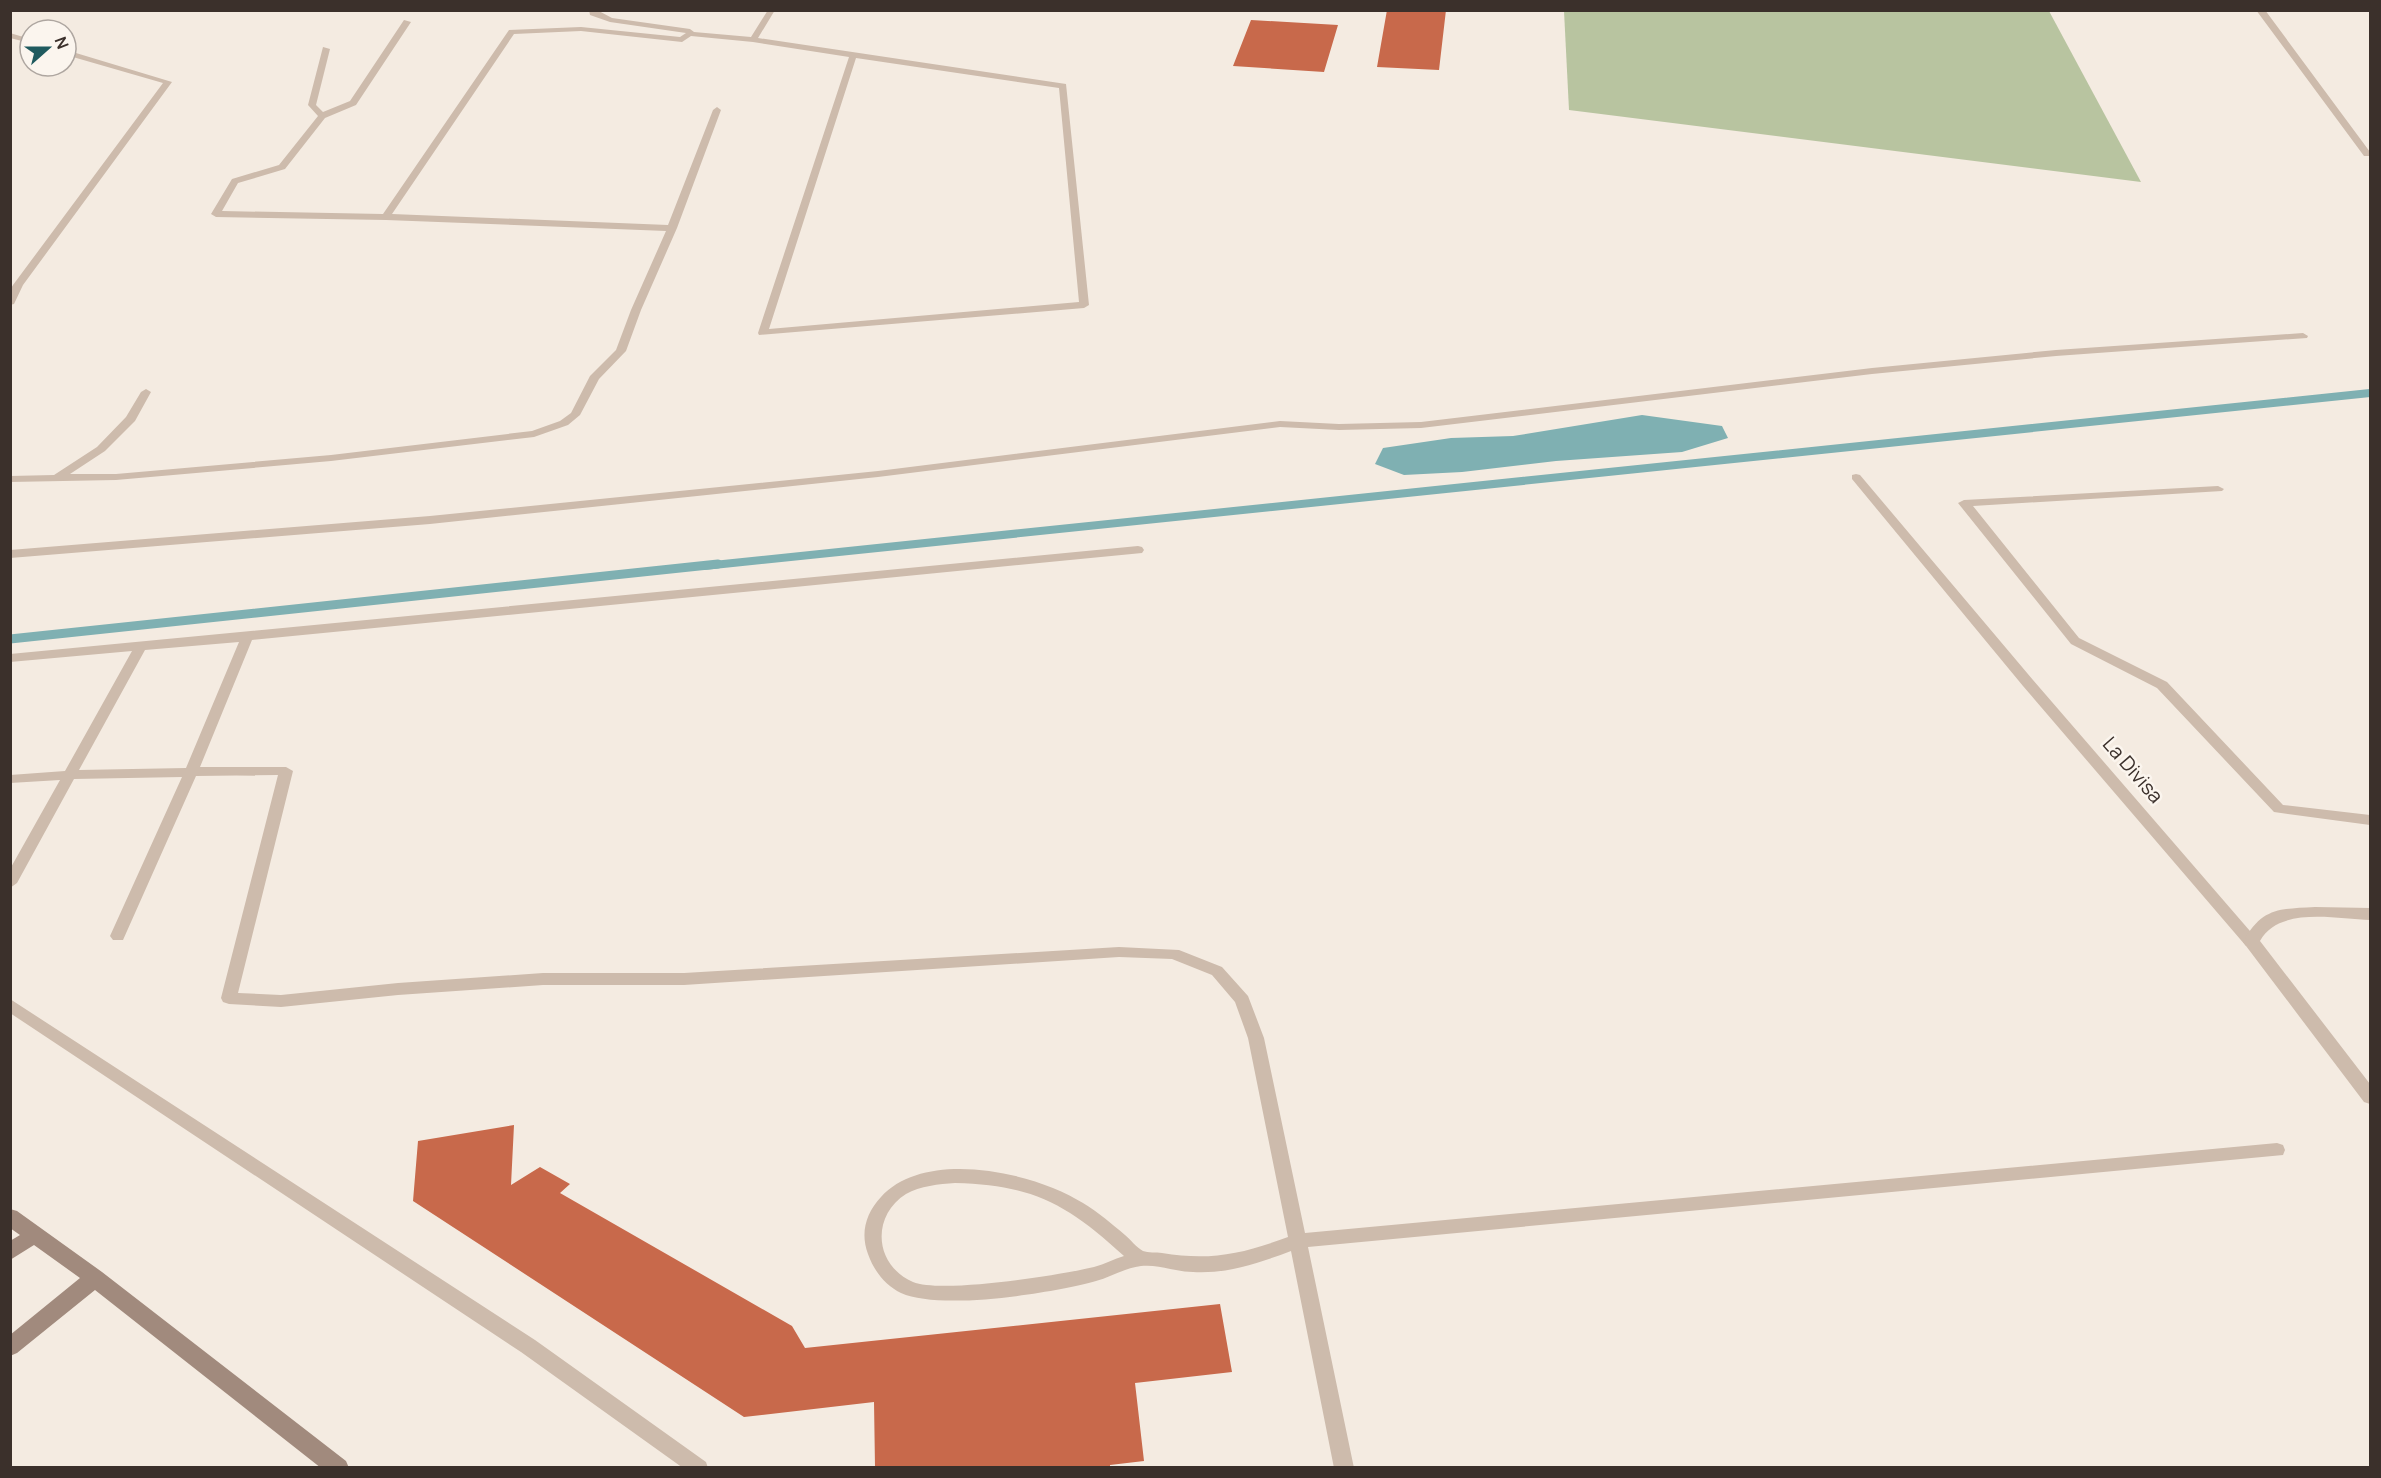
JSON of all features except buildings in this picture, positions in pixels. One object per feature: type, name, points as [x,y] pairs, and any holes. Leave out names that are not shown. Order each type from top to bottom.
[{"type":"street","points":[[2260,10],[2367,154]]},
{"type":"street","points":[[2251,942],[2264,923],[2290,914],[2336,912],[2370,914]]},
{"type":"street","name":"La Divisa","points":[[2251,942],[2370,1097]]},
{"type":"street","points":[[10,1217],[95,1278],[338,1467]]},
{"type":"street","points":[[10,1252],[34,1235]]},
{"type":"street","points":[[10,1347],[95,1278]]},
{"type":"lane","points":[[593,10],[593,13],[610,20],[690,31],[688,34]]},
{"type":"lane","points":[[753,40],[772,10]]},
{"type":"lane","points":[[407,22],[352,103],[322,116],[282,167],[235,181],[216,214],[386,217],[672,228]]},
{"type":"lane","points":[[386,217],[512,32],[581,29],[682,40],[688,34]]},
{"type":"lane","points":[[688,34],[753,40],[1063,86],[1084,305],[763,333],[853,55]]},
{"type":"lane","points":[[322,116],[312,105],[326,49]]},
{"type":"lane","points":[[10,302],[14,286],[168,82],[78,56]]},
{"type":"lane","points":[[10,479],[116,477],[331,458],[534,434],[564,423],[575,415],[594,378],[621,351],[636,310],[672,228],[717,110]]},
{"type":"lane","points":[[10,554],[430,520],[678,495],[878,474],[1281,424],[1339,427],[1421,425],[1883,370],[2056,353],[2303,336]]},
{"type":"lane","points":[[57,478],[101,448],[131,419],[146,392]]},
{"type":"lane","name":"La Divisa","points":[[1856,477],[2028,683],[2251,942]]},
{"type":"lane","points":[[2218,489],[1964,503],[2075,641],[2162,685],[2278,809],[2370,820]]},
{"type":"lane","points":[[10,658],[1138,550]]},
{"type":"lane","points":[[118,936],[191,772],[247,637]]},
{"type":"lane","points":[[10,883],[141,646]]},
{"type":"lane","points":[[10,779],[71,775],[286,771],[229,998],[281,1001],[398,989],[543,979],[684,979],[1119,952],[1174,954],[1217,971],[1242,1000],[1256,1038],[1344,1467]]},
{"type":"lane","points":[[10,1005],[528,1346],[699,1467]]},
{"type":"lane","points":[[1140,1259],[1097,1220],[1058,1196],[1016,1182],[981,1176],[942,1177],[900,1189],[883,1206],[873,1227],[875,1249],[885,1272],[899,1283],[919,1291],[955,1292],[1060,1281],[1093,1275],[1140,1259],[1192,1265],[1222,1265],[1297,1241],[2277,1150]]},
{"type":"green space","points":[[1564,11],[2049,11],[2141,182],[1569,110]]},
{"type":"water","points":[[1642,415],[1722,426],[1728,438],[1682,452],[1556,461],[1462,472],[1404,475],[1375,464],[1383,448],[1451,438],[1513,436]]},
{"type":"waterway","points":[[704,566],[2370,393]]},
{"type":"waterway","points":[[10,639],[718,564]]}]
